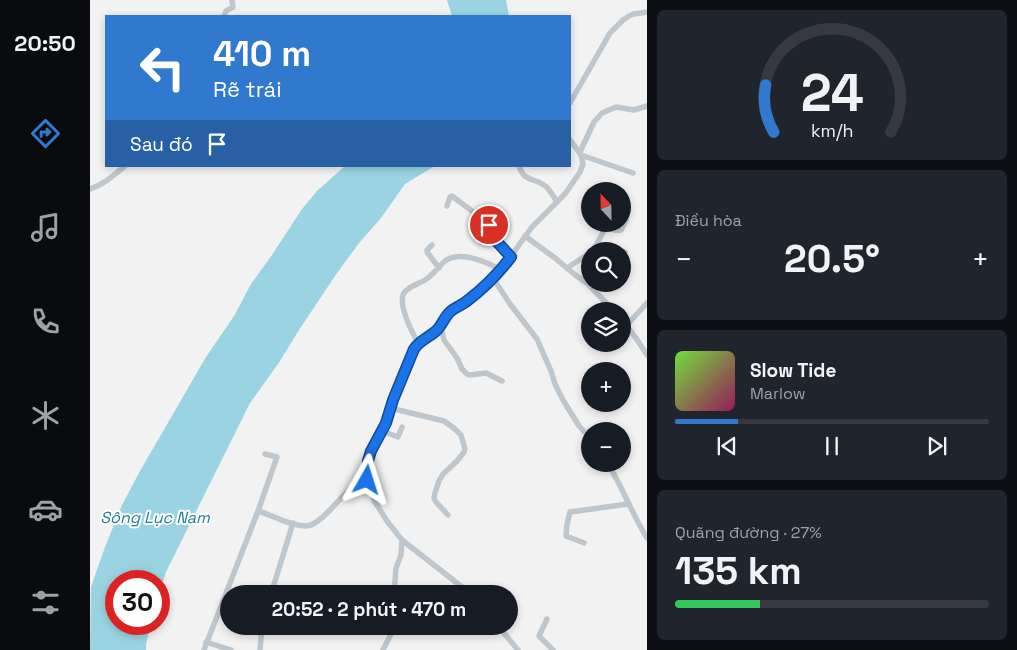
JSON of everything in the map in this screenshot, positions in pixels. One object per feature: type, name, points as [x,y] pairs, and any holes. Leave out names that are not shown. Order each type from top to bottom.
[{"type":"street","points":[[224,15],[226,11],[233,7],[232,0]]},
{"type":"street","points":[[571,101],[610,34],[629,16],[647,12]]},
{"type":"street","points":[[580,153],[594,122],[602,113],[616,107],[634,110],[647,106]]},
{"type":"street","points":[[460,585],[402,540],[383,515],[375,502],[367,480],[369,456],[382,431],[411,353],[418,343],[428,338],[440,327],[449,313],[493,278],[511,257],[532,227],[564,194],[580,172],[583,164],[580,153],[571,141]]},
{"type":"street","points":[[580,153],[633,173]]},
{"type":"street","points":[[90,189],[103,183],[124,167]]},
{"type":"street","points":[[520,167],[524,176],[546,187],[557,202]]},
{"type":"street","points":[[447,206],[450,197],[454,197],[485,220],[498,243],[511,257]]},
{"type":"street","points":[[526,236],[588,284],[605,302]]},
{"type":"street","points":[[432,245],[427,252],[439,268]]},
{"type":"street","points":[[418,343],[408,323],[403,306],[405,291],[431,275],[446,260],[452,258],[482,261],[500,270]]},
{"type":"street","points":[[567,268],[581,258]]},
{"type":"street","points":[[493,278],[537,339],[555,384],[581,428]]},
{"type":"street","points":[[631,318],[647,303]]},
{"type":"street","points":[[440,327],[445,342],[467,374],[486,373],[502,381]]},
{"type":"street","points":[[631,332],[647,356]]},
{"type":"street","points":[[390,408],[444,422],[461,435],[464,452],[439,480],[434,498],[448,515]]},
{"type":"street","points":[[382,431],[398,437],[402,427]]},
{"type":"street","points":[[204,650],[277,457],[264,454]]},
{"type":"street","points":[[612,472],[633,516],[647,538]]},
{"type":"street","points":[[258,511],[307,526],[327,513],[349,492],[367,480]]},
{"type":"street","points":[[584,542],[566,536],[570,512],[628,504]]},
{"type":"street","points":[[274,585],[293,523]]},
{"type":"street","points":[[395,585],[396,568],[401,556],[402,540]]},
{"type":"street","points":[[546,619],[539,636],[553,650]]},
{"type":"street","points":[[260,650],[261,635]]},
{"type":"street","points":[[383,650],[390,635]]},
{"type":"street","points":[[506,635],[518,650]]},
{"type":"street","points":[[206,642],[230,650]]},
{"type":"water","points":[[447,0],[506,0],[509,15],[452,15]]},
{"type":"water","name":"Sông Lục Nam","points":[[344,167],[433,167],[405,184],[381,218],[359,243],[250,403],[167,570],[105,570],[105,635],[148,635],[146,650],[90,650],[91,587],[122,505],[206,357],[234,316],[251,284],[302,209],[317,191]]},
{"type":"route","points":[[367,480],[368,461],[371,451],[386,423],[411,353],[418,343],[428,338],[440,327],[449,313],[485,286],[511,257],[498,243],[489,225]]}]
